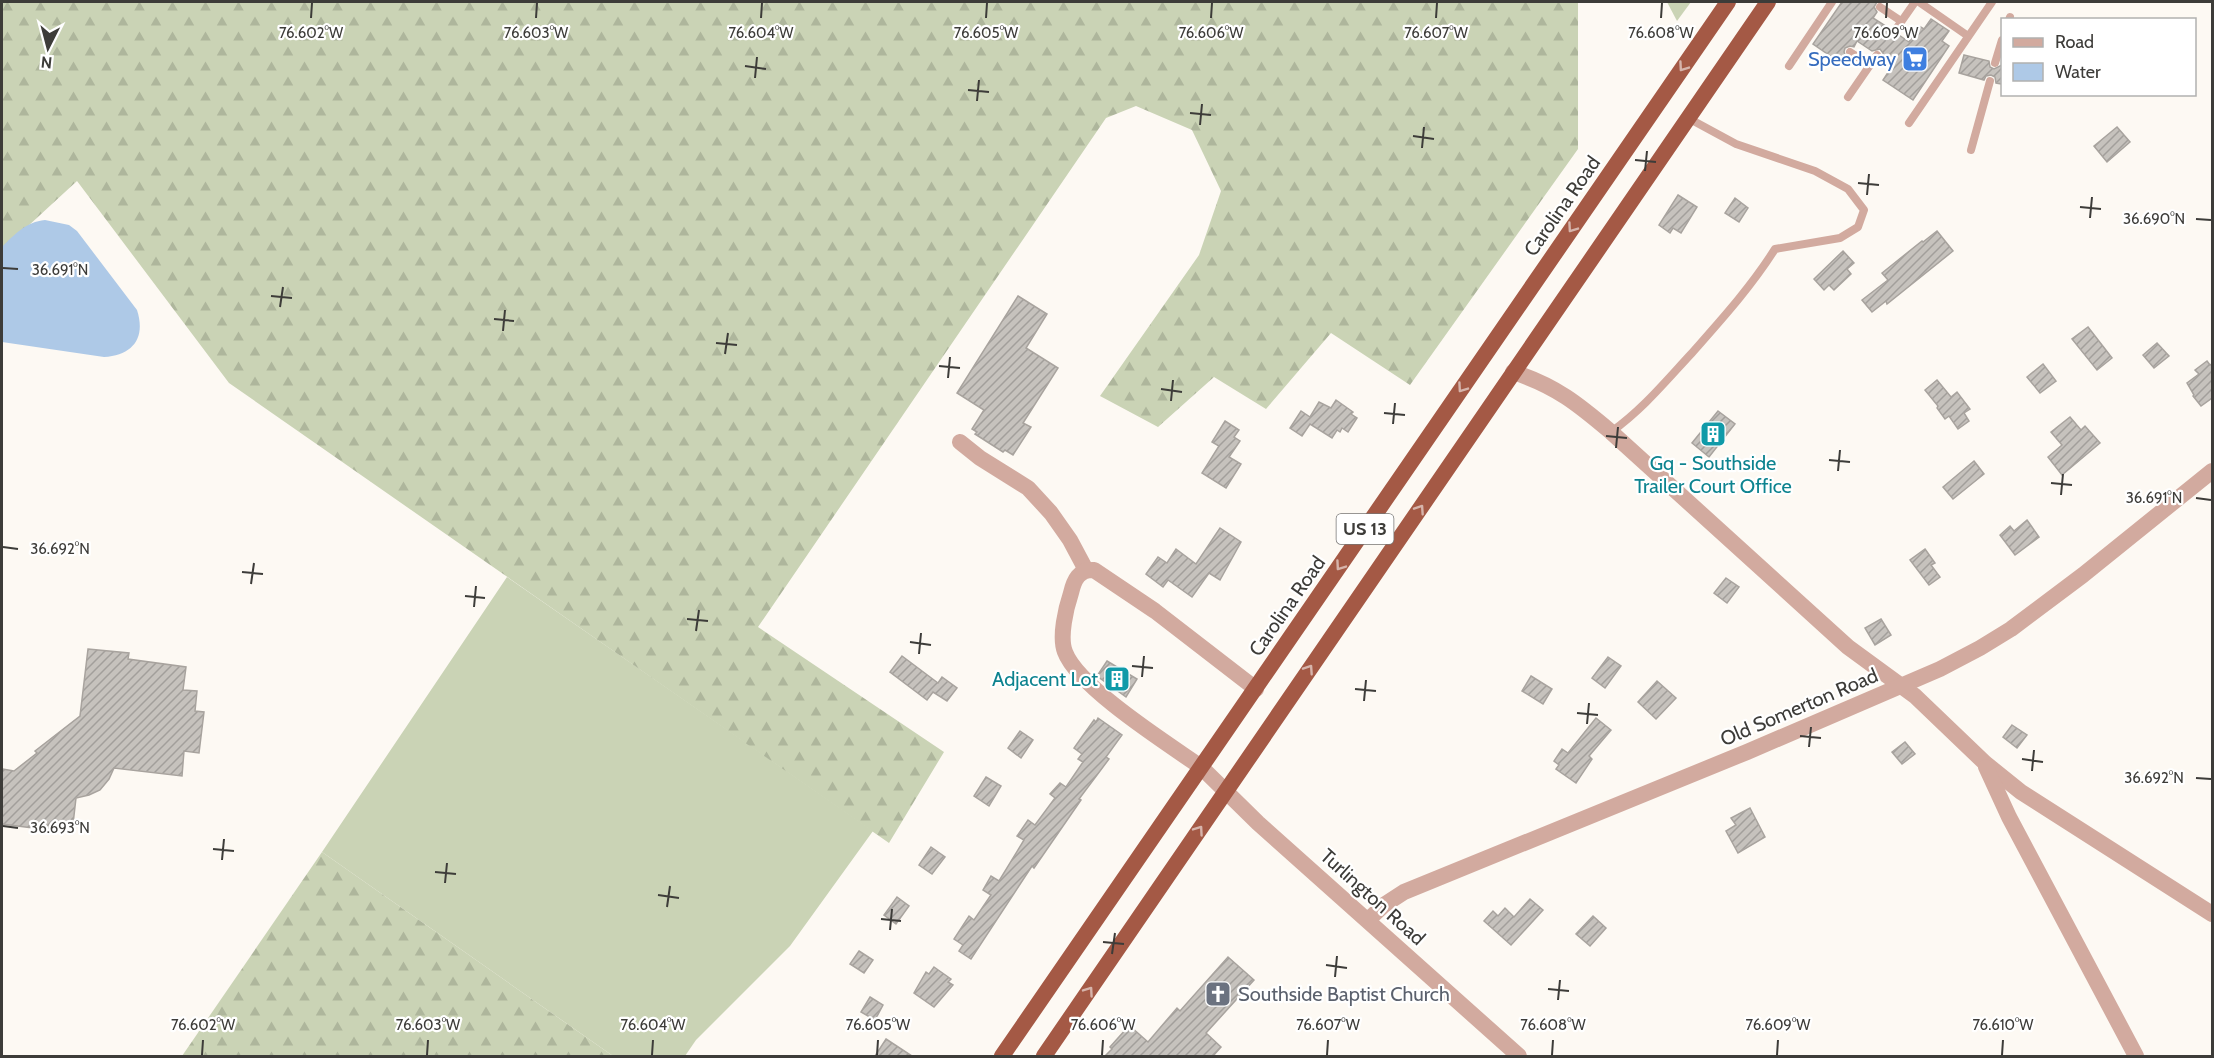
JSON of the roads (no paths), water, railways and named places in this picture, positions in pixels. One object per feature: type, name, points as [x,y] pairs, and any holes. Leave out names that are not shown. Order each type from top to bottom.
[{"type":"highway","name":"Carolina Road","points":[[1002,1056],[1728,2]]},
{"type":"highway","name":"US 13","points":[[1044,1056],[1768,2]]},
{"type":"street","points":[[1513,372],[1558,390],[1572,399],[1839,639],[1915,696],[1984,764],[2021,792],[2212,914]]},
{"type":"street","points":[[960,442],[980,458],[1028,488],[1051,513],[1070,540],[1086,570],[1094,570],[1155,611],[1256,688]]},
{"type":"street","name":"Old Somerton Road","points":[[1368,920],[1384,905],[1404,892],[1747,752],[1950,664],[2011,628],[2083,575],[2212,471]]},
{"type":"street","name":"Turlington Road","points":[[1086,570],[1073,584],[1063,631],[1064,652],[1082,676],[1100,694],[1201,767],[1519,1056]]},
{"type":"street","points":[[1984,764],[2009,817],[2136,1056]]},
{"type":"lane","points":[[1894,32],[1917,2],[1968,36]]},
{"type":"lane","points":[[1909,123],[1992,2]]},
{"type":"lane","points":[[1789,66],[1818,30],[1832,6]]},
{"type":"lane","points":[[1881,7],[1901,21]]},
{"type":"lane","points":[[1995,63],[2001,43]]},
{"type":"lane","points":[[1850,52],[1870,65]]},
{"type":"lane","points":[[1848,97],[1877,55]]},
{"type":"lane","points":[[1971,150],[1990,81]]},
{"type":"lane","points":[[1611,432],[1636,414],[1707,336],[1757,278],[1775,249],[1840,238],[1857,227],[1864,210],[1848,189],[1815,171],[1736,144],[1688,118]]},
{"type":"water","points":[[45,220],[69,225],[77,231],[137,310],[140,329],[130,349],[114,356],[104,357],[2,342],[2,247],[26,226]]},
{"type":"place","name":"Speedway","points":[[1915,59]]},
{"type":"place","name":"Gq - Southside Trailer Court Office","points":[[1713,434]]},
{"type":"place","name":"Adjacent Lot","points":[[1117,679]]},
{"type":"place","name":"Southside Baptist Church","points":[[1218,994]]}]
